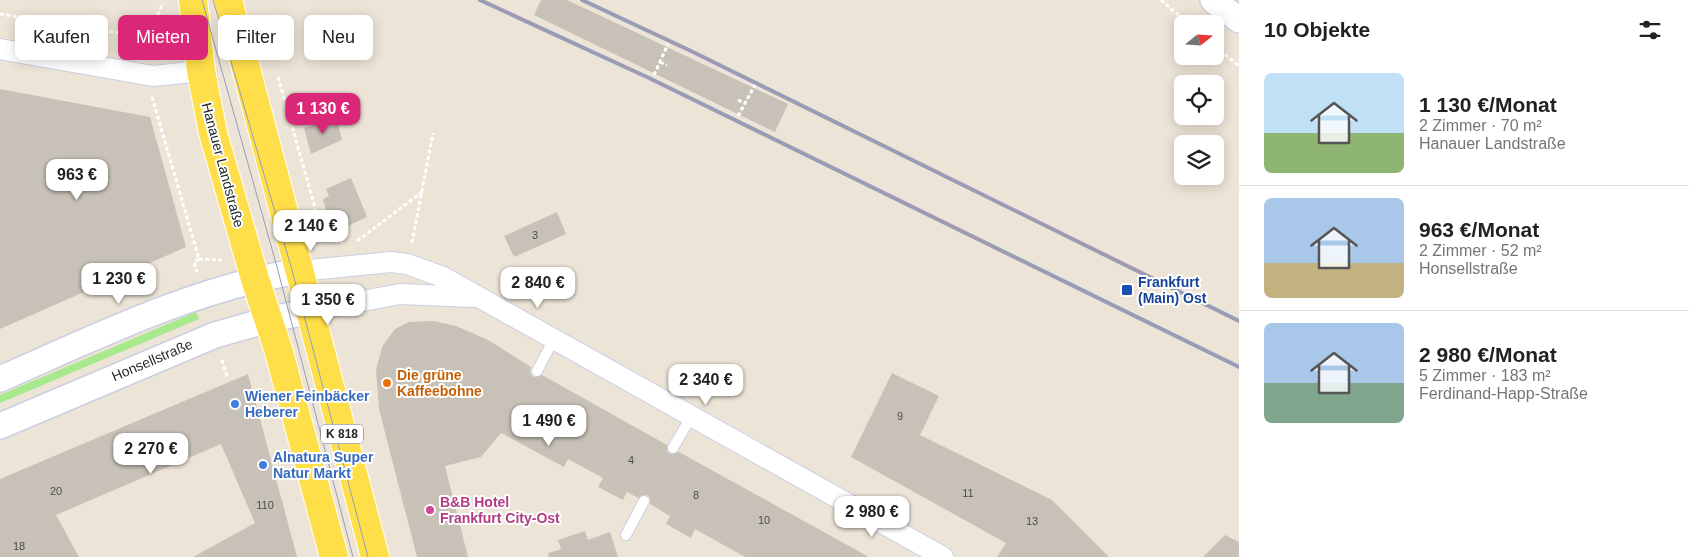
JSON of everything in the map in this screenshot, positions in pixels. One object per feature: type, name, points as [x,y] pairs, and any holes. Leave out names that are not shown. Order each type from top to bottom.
[{"type":"main road","name":"Hanauer Landstraße","points":[[193,0],[201,72],[213,133],[255,279],[286,374],[334,557]]},
{"type":"main road","name":"K 818","points":[[228,0],[375,557]]},
{"type":"street","points":[[1213,0],[1239,20]]},
{"type":"street","points":[[0,49],[153,76],[201,72]]},
{"type":"street","points":[[0,379],[160,309],[255,279],[299,271],[391,262],[407,264],[443,277],[481,297],[691,418],[943,557]]},
{"type":"street","points":[[310,311],[400,294],[481,297]]},
{"type":"street","name":"Honsellstraße","points":[[0,426],[215,335],[268,320],[310,311]]},
{"type":"lane","points":[[537,371],[554,339]]},
{"type":"lane","points":[[673,448],[691,418]]},
{"type":"lane","points":[[626,535],[644,501]]},
{"type":"path","points":[[1161,0],[1178,15]]},
{"type":"path","points":[[158,15],[163,2]]},
{"type":"path","points":[[0,14],[118,32]]},
{"type":"path","points":[[654,74],[668,44]]},
{"type":"path","points":[[1224,54],[1239,66]]},
{"type":"path","points":[[154,60],[152,99],[198,259],[194,262],[204,294]]},
{"type":"path","points":[[660,62],[667,66]]},
{"type":"path","points":[[275,70],[314,204],[321,245]]},
{"type":"path","points":[[738,116],[755,85]]},
{"type":"path","points":[[738,100],[744,103]]},
{"type":"path","points":[[413,240],[433,133]]},
{"type":"path","points":[[355,243],[422,191]]},
{"type":"path","points":[[320,240],[346,242]]},
{"type":"path","points":[[215,335],[226,377]]},
{"type":"green space","points":[[196,312],[199,319],[0,403],[0,395]]},
{"type":"building","points":[[541,0],[567,0],[788,104],[775,132],[534,15]]},
{"type":"building","points":[[0,89],[150,117],[186,247],[0,329]]},
{"type":"building","points":[[337,119],[342,140],[311,154],[304,128]]},
{"type":"building","points":[[351,178],[367,217],[332,233],[323,199],[329,196],[326,189]]},
{"type":"building","points":[[557,212],[566,234],[514,257],[504,236]]},
{"type":"building","points":[[433,321],[456,326],[488,340],[531,367],[530,372],[533,377],[542,375],[667,445],[667,451],[670,454],[679,452],[869,557],[745,557],[695,529],[691,538],[666,524],[670,516],[650,504],[650,498],[647,495],[638,498],[627,492],[623,500],[598,487],[603,478],[568,459],[564,467],[501,433],[481,457],[445,466],[468,557],[417,557],[379,409],[376,370],[382,347],[395,329],[409,322]]},
{"type":"building","points":[[892,373],[939,396],[920,435],[1052,500],[1109,557],[997,557],[1006,543],[851,457]]},
{"type":"building","points":[[248,374],[297,557],[193,557],[255,523],[221,444],[56,515],[79,557],[0,557],[0,479]]},
{"type":"building","points":[[585,531],[588,540],[610,532],[618,557],[549,557],[548,553],[561,549],[558,540]]},
{"type":"building","points":[[1225,535],[1239,542],[1239,557],[1203,557]]},
{"type":"tram line","points":[[202,0],[277,267],[353,557]]},
{"type":"tram line","points":[[213,0],[292,270],[368,557]]},
{"type":"railway","points":[[480,0],[649,78],[1239,367]]},
{"type":"railway","points":[[582,0],[691,51],[1239,321]]},
{"type":"place","name":"Frankfurt (Main) Ost","points":[[1127,290]]},
{"type":"place","name":"Die grüne Kaffeebohne","points":[[387,383]]},
{"type":"place","name":"Wiener Feinbäcker Heberer","points":[[235,404]]},
{"type":"place","name":"Alnatura Super Natur Markt","points":[[263,465]]},
{"type":"place","name":"B&B Hotel Frankfurt City-Ost","points":[[430,510]]}]
